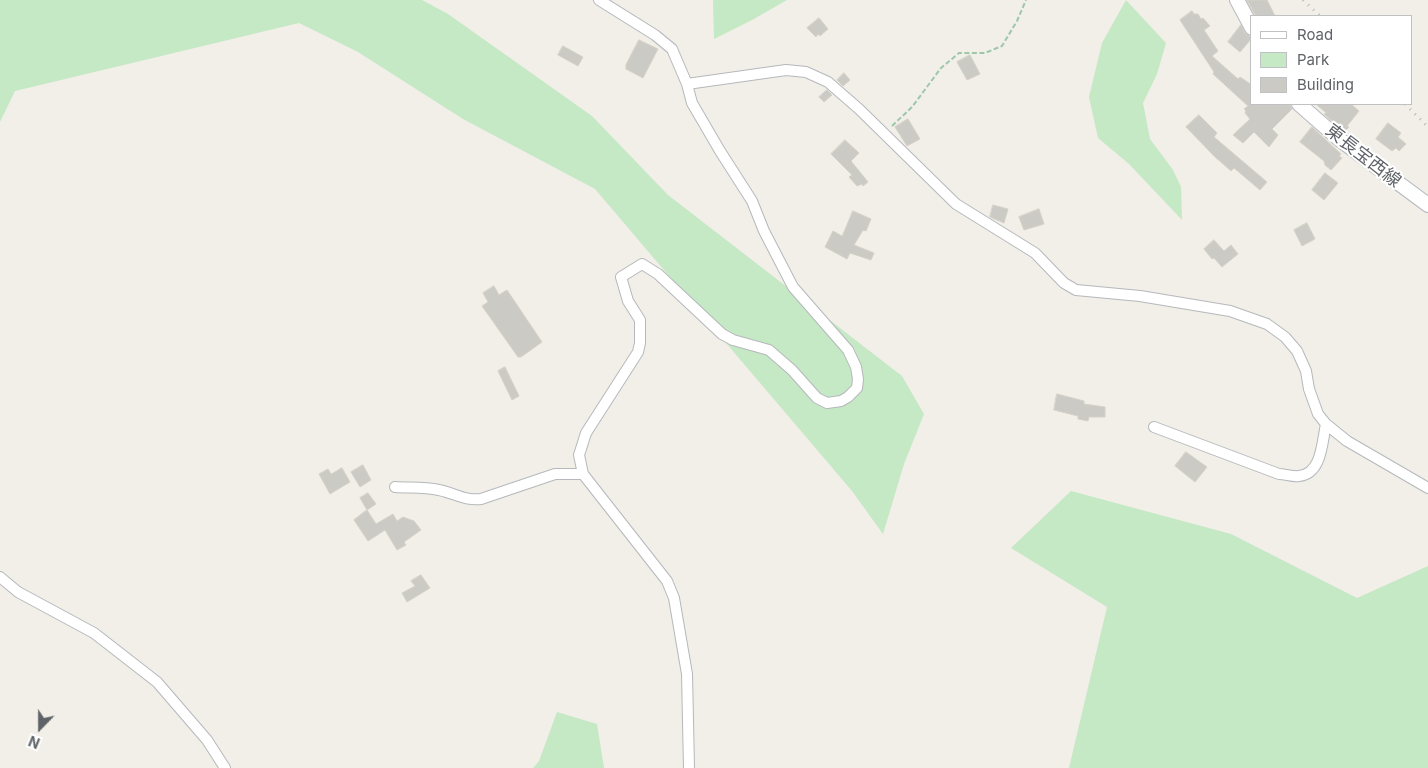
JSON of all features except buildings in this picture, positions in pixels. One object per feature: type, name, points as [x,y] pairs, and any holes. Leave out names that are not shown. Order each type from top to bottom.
[{"type":"main road","points":[[1237,0],[1250,24]]},
{"type":"main road","name":"東長宝西線","points":[[1300,105],[1339,139],[1428,205]]},
{"type":"street","points":[[599,0],[655,35],[672,50],[687,84],[692,103],[752,200],[764,231],[793,287],[848,350],[856,367],[858,379],[856,388],[848,397],[841,401],[827,403],[817,398],[780,358],[769,350],[733,340],[722,334],[658,274],[642,264],[621,277],[628,301],[640,320],[638,352],[586,433],[579,455],[583,474],[667,581],[674,598],[688,674],[689,768]]},
{"type":"street","points":[[687,84],[786,70],[806,72],[828,82],[956,204],[1035,253],[1064,284],[1076,290],[1140,296],[1230,311],[1267,324],[1285,337],[1297,351],[1306,371],[1309,389],[1318,414],[1326,424],[1347,441],[1428,488]]},
{"type":"street","points":[[1154,426],[1279,474],[1299,476],[1312,470],[1318,461],[1326,424]]},
{"type":"street","points":[[395,488],[440,490],[470,500],[481,500],[555,474],[583,474]]},
{"type":"street","points":[[0,577],[18,592],[94,633],[156,682],[207,740],[225,768]]},
{"type":"path","points":[[884,134],[912,107],[941,68],[959,53],[985,53],[1002,46],[1017,21],[1026,0]]},
{"type":"green space","points":[[0,0],[422,0],[448,14],[592,116],[668,195],[902,376],[924,414],[904,464],[883,534],[852,491],[595,189],[463,119],[358,52],[299,23],[15,91],[0,122]]},
{"type":"green space","points":[[713,0],[787,0],[714,39]]},
{"type":"green space","points":[[1126,0],[1166,43],[1157,74],[1143,103],[1150,139],[1173,170],[1181,187],[1182,220],[1129,164],[1098,138],[1089,97],[1102,43]]},
{"type":"green space","points":[[1071,491],[1231,534],[1357,598],[1428,566],[1428,768],[1069,768],[1107,607],[1011,548]]},
{"type":"green space","points":[[557,712],[597,724],[604,768],[533,768],[539,761]]},
{"type":"railway","points":[[1303,0],[1319,15]]},
{"type":"railway","points":[[1406,105],[1428,127]]}]
